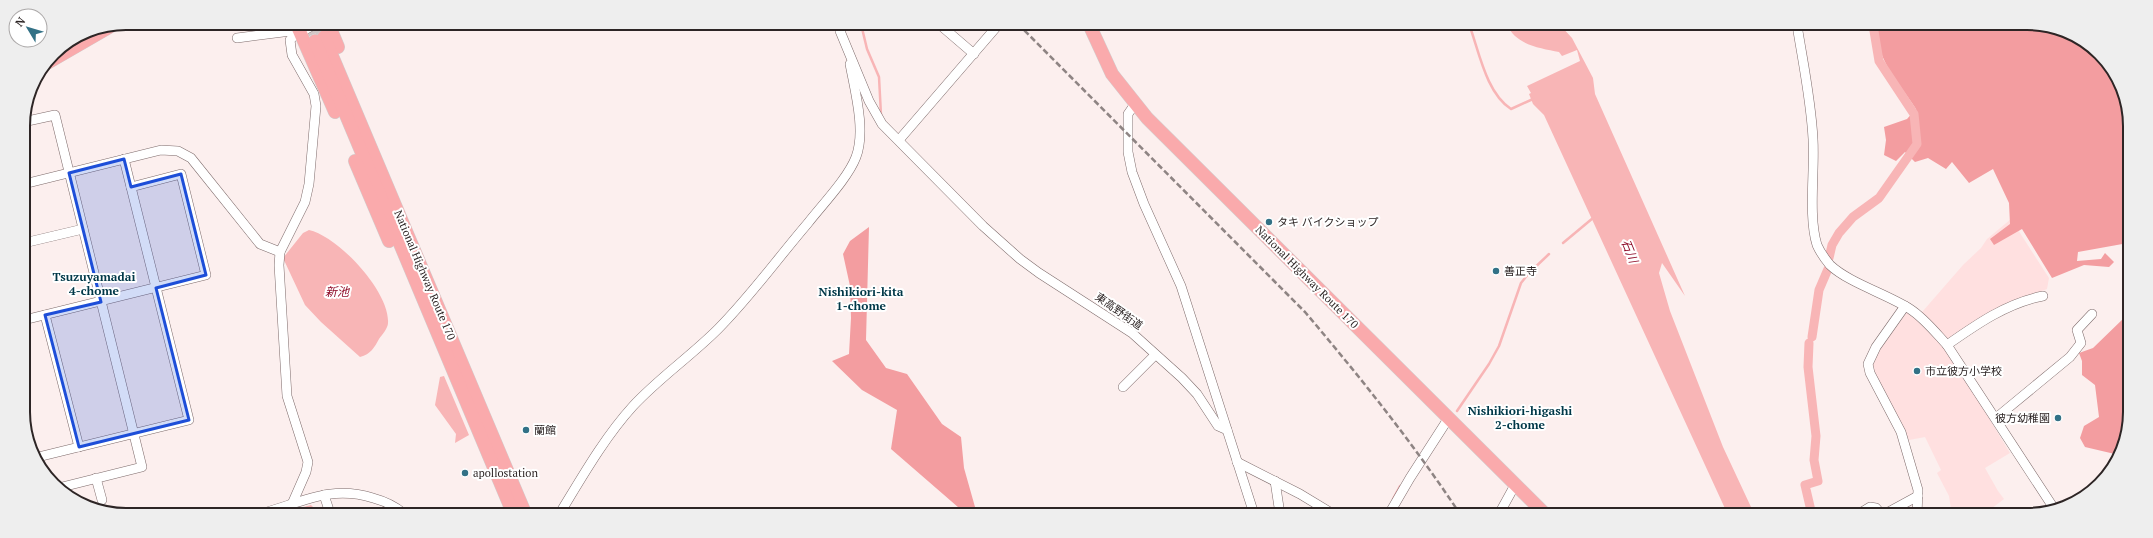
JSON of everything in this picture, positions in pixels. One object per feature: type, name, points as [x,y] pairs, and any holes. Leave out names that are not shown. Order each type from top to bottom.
[{"type":"highway","points":[[297,30],[395,254],[408,281],[433,322]]},
{"type":"highway","points":[[331,30],[421,245],[431,273],[434,297]]},
{"type":"highway","name":"National Highway Route 170","points":[[1092,30],[1112,74],[1135,104],[1448,419],[1539,508]]},
{"type":"highway","points":[[64,53],[96,35]]},
{"type":"highway","name":"National Highway Route 170","points":[[511,508],[433,322],[319,39],[434,297],[524,508]]},
{"type":"street","points":[[237,38],[297,30]]},
{"type":"street","points":[[292,504],[306,472],[308,462],[287,396],[283,354],[280,252],[305,202],[316,121],[314,94],[298,66],[289,45],[290,40],[297,30]]},
{"type":"street","points":[[563,508],[622,419],[653,387],[718,329],[833,192],[853,162],[858,150],[859,114],[849,53],[841,30]]},
{"type":"street","points":[[946,30],[974,54]]},
{"type":"street","points":[[899,140],[994,30]]},
{"type":"street","points":[[1798,30],[1811,109],[1815,168],[1813,216],[1817,245],[1823,256],[1832,266],[1905,306],[1925,321],[1947,345],[2052,505]]},
{"type":"street","name":"東高野街道","points":[[849,53],[876,114],[882,124],[983,226],[1020,259],[1039,273],[1132,333],[1197,394],[1218,426],[1227,430]]},
{"type":"street","points":[[1135,104],[1128,114],[1128,152],[1132,172],[1144,204],[1181,286],[1251,508]]},
{"type":"street","points":[[30,120],[55,115],[142,467],[65,486]]},
{"type":"street","points":[[30,183],[161,150],[178,151],[185,154],[197,165],[260,244],[280,252]]},
{"type":"street","points":[[41,456],[189,420],[124,159]]},
{"type":"street","points":[[30,319],[206,275],[181,174],[131,187]]},
{"type":"street","points":[[30,242],[83,229]]},
{"type":"street","points":[[1947,345],[1975,325],[2011,306],[2043,296]]},
{"type":"street","points":[[1905,306],[1876,347],[1868,364],[1870,373],[1901,432],[1918,490],[1917,508]]},
{"type":"street","points":[[1996,418],[2070,357],[2081,343],[2077,330],[2092,314]]},
{"type":"street","points":[[45,315],[79,447]]},
{"type":"street","points":[[1123,387],[1155,355]]},
{"type":"street","points":[[1392,508],[1448,419]]},
{"type":"street","points":[[1237,462],[1275,481],[1322,508]]},
{"type":"street","points":[[96,478],[102,500]]},
{"type":"street","points":[[1275,481],[1279,508]]},
{"type":"street","points":[[1502,508],[1515,485]]},
{"type":"street","points":[[279,508],[305,498],[335,493],[357,493],[396,508]]},
{"type":"street","points":[[324,495],[328,508]]},
{"type":"street","points":[[1896,508],[1918,496]]},
{"type":"highlighted area","points":[[124,159],[131,187],[181,174],[206,275],[156,288],[189,420],[79,447],[45,315],[101,302],[69,173]]},
{"type":"shaded area","points":[[1876,30],[2040,31],[2064,37],[2086,50],[2095,58],[2103,67],[2116,89],[2123,119],[2123,244],[2078,252],[2077,261],[2101,259],[2105,253],[2114,262],[2109,267],[2084,265],[2052,278],[2022,229],[1994,245],[1990,239],[2010,224],[2009,203],[1993,169],[1969,183],[1952,162],[1946,169],[1928,158],[1915,162],[1905,152],[1896,161],[1884,155],[1886,140],[1884,127],[1907,119],[1916,109],[1889,70],[1877,38]]},
{"type":"shaded area","name":"市立彼方小学校","points":[[2011,219],[2049,278],[2047,289],[2027,297],[1942,346],[1958,367],[2010,453],[1985,468],[2004,499],[1992,508],[1951,508],[1949,496],[1937,473],[1941,470],[1925,437],[1909,440],[1871,365],[1873,359],[1907,312],[1916,319],[1963,265],[1981,248],[1987,239]]},
{"type":"shaded area","points":[[869,227],[866,340],[886,368],[907,374],[942,424],[961,437],[964,468],[975,508],[959,508],[891,449],[897,410],[862,390],[832,361],[849,354],[851,318],[850,286],[843,254],[850,241]]},
{"type":"shaded area","points":[[2123,319],[2123,419],[2118,443],[2113,454],[2085,447],[2080,438],[2084,426],[2099,417],[2095,385],[2082,375],[2082,361],[2079,353],[2093,348]]},
{"type":"water","name":"石川","points":[[1565,30],[1572,38],[1593,78],[1595,94],[1685,296],[1662,263],[1659,273],[1670,311],[1723,447],[1752,508],[1725,508],[1544,115],[1533,104],[1529,94],[1531,93],[1527,86],[1580,61],[1577,50],[1562,56],[1559,52],[1536,47],[1522,41],[1511,31]]},
{"type":"water","name":"新池","points":[[309,230],[334,243],[348,254],[372,282],[381,296],[386,310],[388,325],[374,348],[364,356],[360,357],[321,322],[305,305],[283,258],[303,233]]},
{"type":"water","points":[[444,376],[469,435],[455,443],[456,434],[435,405],[440,377]]},
{"type":"water","points":[[311,505],[314,508],[300,508]]},
{"type":"waterway","points":[[862,30],[867,49],[879,77],[881,115]]},
{"type":"waterway","points":[[1471,30],[1484,71],[1495,93],[1502,102],[1511,109],[1533,99]]},
{"type":"waterway","points":[[1829,258],[1832,245],[1839,233],[1853,217],[1879,198],[1917,144],[1914,114],[1879,61],[1874,30]]},
{"type":"waterway","points":[[1563,243],[1593,218]]},
{"type":"waterway","points":[[1457,411],[1489,364],[1499,346],[1521,283],[1549,254]]},
{"type":"waterway","points":[[1812,337],[1819,290],[1828,269]]},
{"type":"waterway","points":[[1809,343],[1808,367],[1816,436],[1814,460],[1818,481],[1805,485],[1810,508]]},
{"type":"waterway","points":[[1393,499],[1400,486]]},
{"type":"tunnel","points":[[310,30],[315,41]]},
{"type":"tunnel","points":[[321,30],[324,37]]},
{"type":"railway","points":[[1024,30],[1305,312],[1386,411],[1456,508]]},
{"type":"place","name":"タキ バイクショップ","points":[[1269,222]]},
{"type":"place","name":"善正寺","points":[[1496,271]]},
{"type":"place","name":"市立彼方小学校","points":[[1917,371]]},
{"type":"place","name":"彼方幼稚園","points":[[2058,418]]},
{"type":"place","name":"蘭館","points":[[526,430]]},
{"type":"place","name":"apollostation","points":[[465,473]]},
{"type":"district","name":"Tsuzuyamadai 4-chome","points":[[94,283]]},
{"type":"district","name":"Nishikiori-kita 1-chome","points":[[861,298]]},
{"type":"district","name":"Nishikiori-higashi 2-chome","points":[[1520,417]]}]
